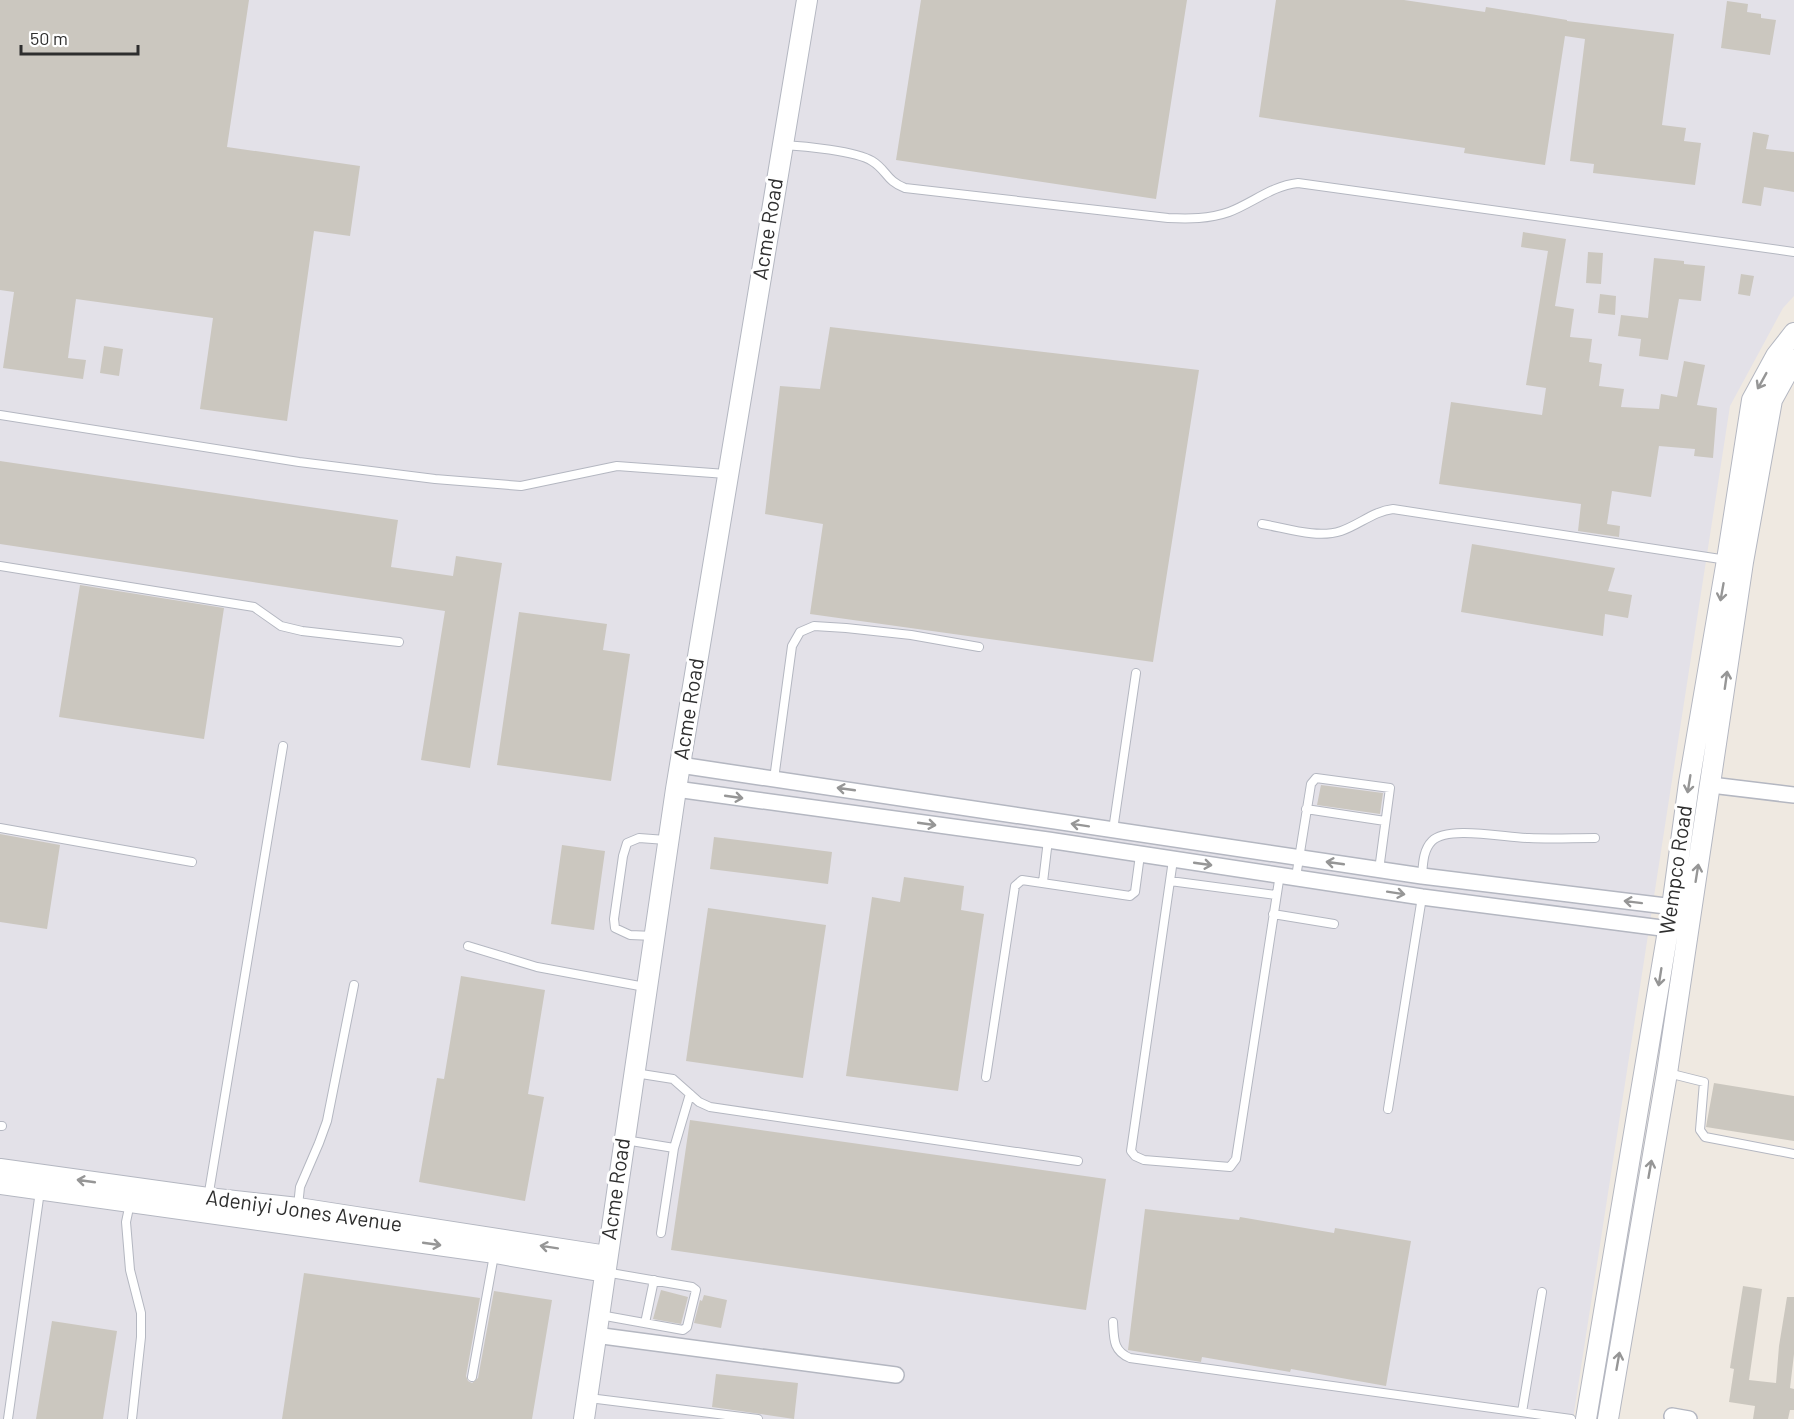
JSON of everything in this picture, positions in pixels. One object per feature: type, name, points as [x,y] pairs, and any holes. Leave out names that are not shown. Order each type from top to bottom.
[{"type":"street","name":"Acme Road","points":[[584,1419],[676,789],[807,0]]},
{"type":"street","name":"Wempco Road","points":[[1586,1419],[1668,929],[1681,908],[1711,785],[1752,400],[1776,356],[1794,333]]},
{"type":"street","name":"Wempco Road","points":[[1608,1419],[1667,1073],[1688,931],[1681,908],[1689,783],[1735,561],[1772,400],[1794,360]]},
{"type":"street","points":[[680,765],[1379,870],[1681,908]]},
{"type":"street","points":[[1711,785],[1794,795]]},
{"type":"street","points":[[676,789],[1048,840],[1422,897],[1688,931]]},
{"type":"street","points":[[878,817],[881,794]]},
{"type":"street","name":"Adeniyi Jones Avenue","points":[[0,1169],[131,1194],[207,1204],[495,1253],[606,1264]]},
{"type":"street","name":"Adeniyi Jones Avenue","points":[[0,1184],[40,1190],[131,1194]]},
{"type":"street","name":"Adeniyi Jones Avenue","points":[[207,1204],[298,1208],[606,1264]]},
{"type":"street","points":[[597,1325],[896,1375]]},
{"type":"street","points":[[1672,1416],[1689,1419]]},
{"type":"lane","points":[[782,145],[802,146],[863,157],[873,161],[895,184],[905,188],[1168,218],[1197,219],[1230,212],[1284,184],[1298,183],[1794,252]]},
{"type":"lane","points":[[0,415],[299,462],[435,479],[521,486],[617,466],[728,474]]},
{"type":"lane","points":[[1262,524],[1319,534],[1340,531],[1384,510],[1393,509],[1735,561]]},
{"type":"lane","points":[[0,566],[254,607],[281,626],[302,631],[399,642]]},
{"type":"lane","points":[[774,779],[792,646],[800,632],[814,626],[846,628],[911,635],[980,647]]},
{"type":"lane","points":[[1113,830],[1136,673]]},
{"type":"lane","points":[[207,1204],[283,746]]},
{"type":"lane","points":[[1296,877],[1311,784],[1317,778],[1388,787],[1391,790],[1379,870]]},
{"type":"lane","points":[[1306,809],[1386,821]]},
{"type":"lane","points":[[0,828],[192,862]]},
{"type":"lane","points":[[1422,876],[1424,856],[1431,842],[1446,834],[1527,838],[1595,838]]},
{"type":"lane","points":[[654,936],[630,935],[615,928],[614,919],[622,856],[627,843],[639,838],[668,840]]},
{"type":"lane","points":[[1042,882],[1048,840]]},
{"type":"lane","points":[[986,1077],[1015,886],[1022,880],[1130,896],[1135,892],[1140,855]]},
{"type":"lane","points":[[1173,860],[1131,1151],[1135,1156],[1144,1160],[1230,1167],[1236,1159],[1280,874]]},
{"type":"lane","points":[[1170,881],[1276,895]]},
{"type":"lane","points":[[1388,1109],[1422,897]]},
{"type":"lane","points":[[1273,914],[1334,924]]},
{"type":"lane","points":[[468,946],[537,967],[646,987]]},
{"type":"lane","points":[[298,1208],[300,1187],[320,1143],[327,1121],[354,985]]},
{"type":"lane","points":[[634,1073],[673,1079],[699,1102],[710,1107],[1078,1161]]},
{"type":"lane","points":[[1667,1073],[1704,1082],[1700,1130],[1705,1137],[1794,1154]]},
{"type":"lane","points":[[661,1233],[674,1148],[690,1094]]},
{"type":"lane","points":[[624,1140],[674,1148]]},
{"type":"lane","points":[[8,1419],[40,1190]]},
{"type":"lane","points":[[131,1194],[126,1222],[130,1270],[141,1313],[141,1338],[132,1419]]},
{"type":"lane","points":[[472,1377],[495,1253]]},
{"type":"lane","points":[[597,1325],[645,1323],[686,1329],[696,1290],[692,1287],[654,1280],[606,1264]]},
{"type":"lane","points":[[645,1323],[654,1280]]},
{"type":"lane","points":[[1522,1412],[1542,1293]]},
{"type":"lane","points":[[1113,1322],[1114,1343],[1122,1355],[1130,1359],[1571,1419]]},
{"type":"lane","points":[[588,1398],[758,1419]]},
{"type":"shaded area","points":[[0,0],[1794,0],[1794,296],[1783,308],[1730,406],[1573,1419],[0,1419]]},
{"type":"building","points":[[0,0],[249,0],[227,147],[360,166],[350,236],[314,231],[287,421],[200,409],[213,318],[76,299],[68,358],[86,360],[83,379],[3,368],[14,292],[0,290]]},
{"type":"building","points":[[921,0],[1187,0],[1156,199],[896,160]]},
{"type":"building","points":[[1276,0],[1404,0],[1485,12],[1486,7],[1567,21],[1674,34],[1662,125],[1686,128],[1684,141],[1701,143],[1695,185],[1593,173],[1594,164],[1570,161],[1585,39],[1565,36],[1545,165],[1464,153],[1465,148],[1259,117]]},
{"type":"building","points":[[1727,1],[1748,4],[1747,12],[1761,14],[1761,18],[1776,20],[1770,55],[1721,48]]},
{"type":"building","points":[[1753,132],[1769,135],[1766,149],[1794,152],[1794,192],[1764,187],[1761,206],[1742,203]]},
{"type":"building","points":[[1523,232],[1566,239],[1555,306],[1574,309],[1570,337],[1592,339],[1589,362],[1602,364],[1599,386],[1624,389],[1621,407],[1659,409],[1661,394],[1677,397],[1684,361],[1705,365],[1697,405],[1717,408],[1713,458],[1694,456],[1695,449],[1659,446],[1651,497],[1612,491],[1607,524],[1620,526],[1619,537],[1578,531],[1581,504],[1439,484],[1451,402],[1542,415],[1546,388],[1526,385],[1548,251],[1521,247]]},
{"type":"building","points":[[1588,252],[1603,253],[1601,284],[1586,283]]},
{"type":"building","points":[[1654,258],[1705,266],[1701,301],[1679,299],[1668,360],[1639,356],[1641,339],[1618,336],[1621,315],[1648,318]]},
{"type":"building","points":[[1741,274],[1754,276],[1750,296],[1738,294]]},
{"type":"building","points":[[1600,294],[1616,296],[1615,315],[1598,313]]},
{"type":"building","points":[[830,327],[1199,370],[1153,662],[810,614],[823,524],[765,514],[780,386],[820,389]]},
{"type":"building","points":[[104,346],[123,349],[119,376],[100,373]]},
{"type":"building","points":[[0,461],[398,520],[391,567],[453,576],[456,556],[502,563],[470,768],[421,760],[445,611],[0,544]]},
{"type":"building","points":[[1472,544],[1615,568],[1608,591],[1632,595],[1628,618],[1605,614],[1603,636],[1461,612]]},
{"type":"building","points":[[80,585],[224,608],[204,739],[59,717]]},
{"type":"building","points":[[519,612],[607,624],[603,650],[630,654],[611,781],[497,765]]},
{"type":"building","points":[[1321,785],[1383,793],[1380,814],[1317,805]]},
{"type":"building","points":[[0,834],[60,845],[47,929],[0,922]]},
{"type":"building","points":[[714,837],[832,852],[828,884],[710,869]]},
{"type":"building","points":[[562,845],[605,851],[594,930],[551,924]]},
{"type":"building","points":[[904,877],[964,886],[961,910],[984,914],[958,1091],[846,1076],[872,897],[900,902]]},
{"type":"building","points":[[708,908],[826,925],[803,1078],[686,1061]]},
{"type":"building","points":[[461,976],[545,990],[528,1094],[544,1097],[525,1201],[419,1182],[437,1078],[444,1079]]},
{"type":"building","points":[[1714,1083],[1794,1096],[1794,1141],[1706,1127]]},
{"type":"building","points":[[690,1120],[1106,1179],[1086,1310],[671,1250]]},
{"type":"building","points":[[1145,1209],[1239,1220],[1240,1217],[1334,1233],[1335,1228],[1411,1241],[1386,1386],[1291,1369],[1290,1372],[1202,1357],[1201,1362],[1128,1350]]},
{"type":"building","points":[[304,1273],[480,1298],[466,1376],[472,1383],[478,1378],[494,1291],[552,1300],[532,1419],[282,1419]]},
{"type":"building","points":[[1743,1286],[1762,1289],[1749,1380],[1776,1383],[1787,1297],[1794,1297],[1794,1354],[1790,1388],[1794,1389],[1794,1410],[1790,1410],[1788,1419],[1753,1419],[1755,1406],[1729,1402],[1734,1369],[1730,1368]]},
{"type":"building","points":[[661,1290],[688,1297],[681,1324],[653,1319]]},
{"type":"building","points":[[704,1295],[727,1300],[721,1328],[694,1323],[700,1300],[702,1301]]},
{"type":"building","points":[[52,1321],[117,1331],[103,1419],[36,1419]]},
{"type":"building","points":[[716,1374],[798,1383],[794,1419],[712,1407]]}]
